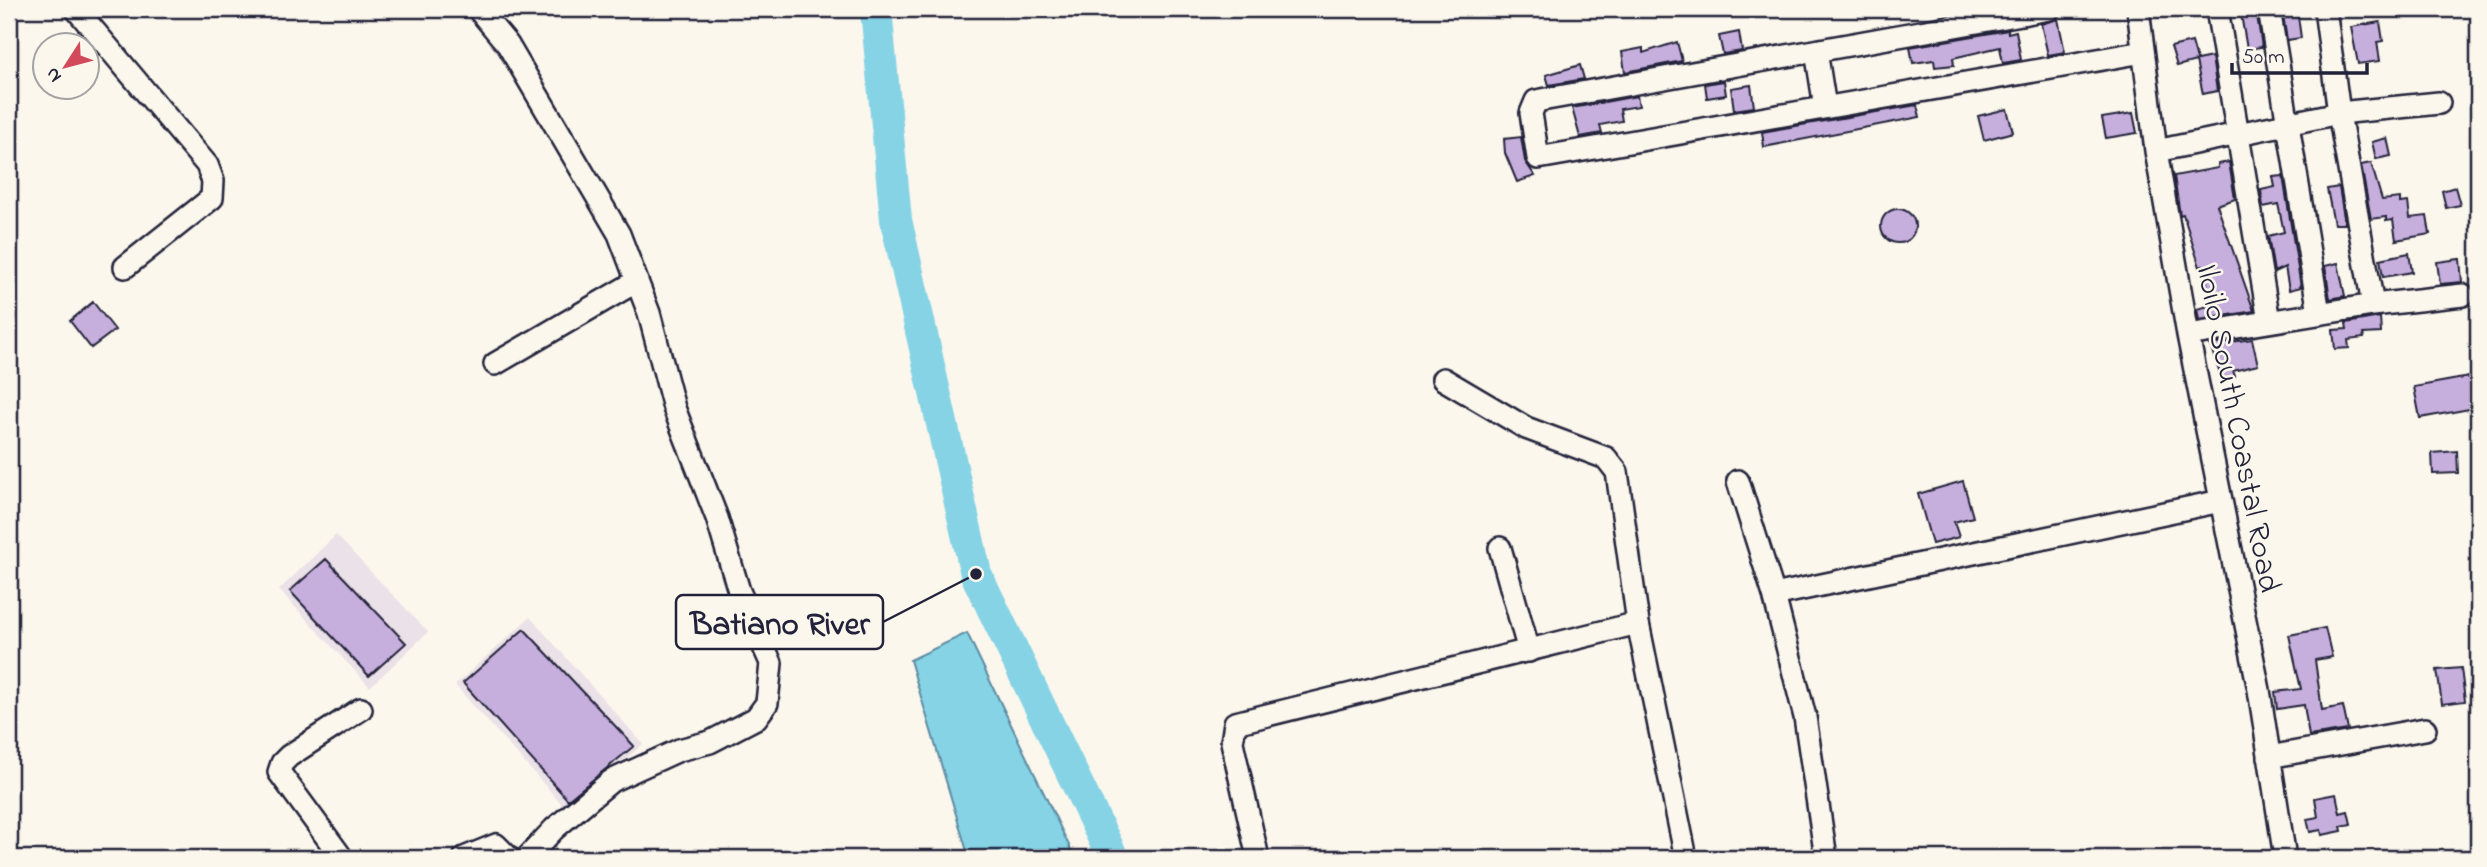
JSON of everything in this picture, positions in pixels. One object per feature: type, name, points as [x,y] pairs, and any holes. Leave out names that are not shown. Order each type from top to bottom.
[{"type":"street","points":[[76,9],[207,164],[214,181],[212,198],[125,267]]},
{"type":"street","points":[[2049,9],[1535,101],[1531,113],[1538,158],[2143,52]]},
{"type":"street","name":"Iloilo South Coastal Road","points":[[2138,9],[2156,150],[2188,335],[2259,690],[2285,858]]},
{"type":"street","points":[[2217,9],[2269,321]]},
{"type":"street","points":[[2269,9],[2319,313]]},
{"type":"street","points":[[2325,9],[2339,113],[2373,304]]},
{"type":"street","points":[[486,11],[619,233],[649,313],[674,408],[717,518],[739,591],[771,663],[767,703],[756,719],[611,781],[554,829],[527,858]]},
{"type":"street","points":[[1816,51],[1825,107]]},
{"type":"street","points":[[2156,150],[2287,126],[2339,113],[2438,103]]},
{"type":"street","points":[[495,364],[637,281]]},
{"type":"street","points":[[2188,335],[2373,304],[2463,295]]},
{"type":"street","points":[[1443,379],[1526,428],[1606,458],[1613,464],[1617,472],[1639,623],[1684,857]]},
{"type":"street","points":[[1738,481],[1774,595],[1805,718],[1826,858]]},
{"type":"street","points":[[1774,595],[2221,501]]},
{"type":"street","points":[[1500,548],[1529,651]]},
{"type":"street","points":[[1258,858],[1232,742],[1235,723],[1639,623]]},
{"type":"street","points":[[342,858],[279,772],[282,762],[360,709]]},
{"type":"street","points":[[2269,757],[2425,729]]},
{"type":"street","points":[[464,858],[496,845],[509,858]]},
{"type":"shaded area","points":[[336,535],[428,632],[370,687],[279,590]]},
{"type":"shaded area","points":[[530,617],[643,744],[568,811],[455,685]]},
{"type":"water","points":[[967,633],[1075,858],[969,858],[910,660]]},
{"type":"building","points":[[2240,9],[2256,9],[2262,47],[2247,49]]},
{"type":"building","points":[[2282,9],[2297,9],[2301,38],[2287,40]]},
{"type":"building","points":[[2058,19],[2065,52],[2048,55],[2041,24]]},
{"type":"building","points":[[2380,22],[2383,41],[2377,42],[2380,61],[2358,64],[2351,27]]},
{"type":"building","points":[[2008,30],[2008,33],[2016,31],[2021,60],[2003,63],[2000,47],[1953,58],[1954,65],[1935,67],[1934,60],[1913,63],[1910,47]]},
{"type":"building","points":[[1739,32],[1742,51],[1723,54],[1719,36]]},
{"type":"building","points":[[1677,42],[1682,61],[1625,72],[1622,52],[1643,48],[1643,53]]},
{"type":"building","points":[[2192,42],[2197,60],[2212,57],[2217,91],[2203,94],[2196,61],[2177,66],[2171,47]]},
{"type":"building","points":[[1580,65],[1584,79],[1549,85],[1546,75]]},
{"type":"building","points":[[1724,81],[1726,95],[1707,98],[1705,84]]},
{"type":"building","points":[[1751,85],[1754,107],[1734,110],[1731,88]]},
{"type":"building","points":[[1637,96],[1639,106],[1620,109],[1622,121],[1600,125],[1602,133],[1580,137],[1572,108]]},
{"type":"building","points":[[1917,105],[1920,117],[1764,147],[1762,132]]},
{"type":"building","points":[[2007,109],[2013,132],[1984,140],[1978,116]]},
{"type":"building","points":[[2133,113],[2137,133],[2106,138],[2102,118]]},
{"type":"building","points":[[1521,137],[1525,161],[1535,176],[1517,182],[1505,153],[1504,139]]},
{"type":"building","points":[[2387,138],[2391,156],[2376,159],[2372,142]]},
{"type":"building","points":[[2229,162],[2235,199],[2217,205],[2254,311],[2199,320],[2197,309],[2212,305],[2203,266],[2200,267],[2183,214],[2180,215],[2174,176],[2218,168],[2218,164]]},
{"type":"building","points":[[2371,163],[2382,200],[2400,198],[2400,203],[2408,202],[2410,218],[2427,216],[2430,234],[2396,240],[2393,220],[2386,221],[2386,217],[2371,219],[2361,165]]},
{"type":"building","points":[[2283,176],[2301,287],[2289,290],[2285,267],[2274,272],[2268,236],[2284,232],[2278,204],[2263,207],[2261,190],[2275,187],[2273,177]]},
{"type":"building","points":[[2339,187],[2345,224],[2334,224],[2327,189]]},
{"type":"building","points":[[2455,187],[2460,205],[2446,208],[2442,191]]},
{"type":"building","points":[[1898,209],[1910,214],[1915,226],[1910,238],[1898,243],[1886,238],[1881,226],[1886,214]]},
{"type":"building","points":[[2409,253],[2412,272],[2383,277],[2380,259]]},
{"type":"building","points":[[2460,259],[2462,282],[2440,284],[2437,262]]},
{"type":"building","points":[[2338,263],[2345,296],[2330,299],[2325,266]]},
{"type":"building","points":[[93,302],[115,330],[91,348],[70,321]]},
{"type":"building","points":[[2380,317],[2381,333],[2363,334],[2364,338],[2348,340],[2349,348],[2335,349],[2333,330],[2347,329],[2346,323]]},
{"type":"building","points":[[2252,339],[2258,365],[2233,371],[2235,376],[2223,382],[2210,345]]},
{"type":"building","points":[[2469,377],[2475,408],[2420,418],[2414,387]]},
{"type":"building","points":[[2457,451],[2458,473],[2433,474],[2432,453]]},
{"type":"building","points":[[1963,481],[1973,517],[1954,522],[1959,537],[1932,544],[1918,494]]},
{"type":"building","points":[[326,559],[406,643],[369,676],[290,591]]},
{"type":"building","points":[[2325,628],[2332,657],[2315,660],[2322,710],[2343,706],[2348,730],[2309,736],[2304,705],[2277,709],[2275,692],[2301,689],[2289,635]]},
{"type":"building","points":[[524,629],[634,746],[568,800],[463,683]]},
{"type":"building","points":[[2461,668],[2465,701],[2442,704],[2437,670]]},
{"type":"building","points":[[2336,794],[2340,813],[2348,811],[2351,824],[2341,826],[2342,831],[2322,835],[2321,830],[2310,832],[2307,819],[2318,817],[2315,798]]},
{"type":"waterway","points":[[876,9],[896,220],[976,574],[1113,858]]},
{"type":"place","name":"Batiano River","points":[[976,574]]}]
